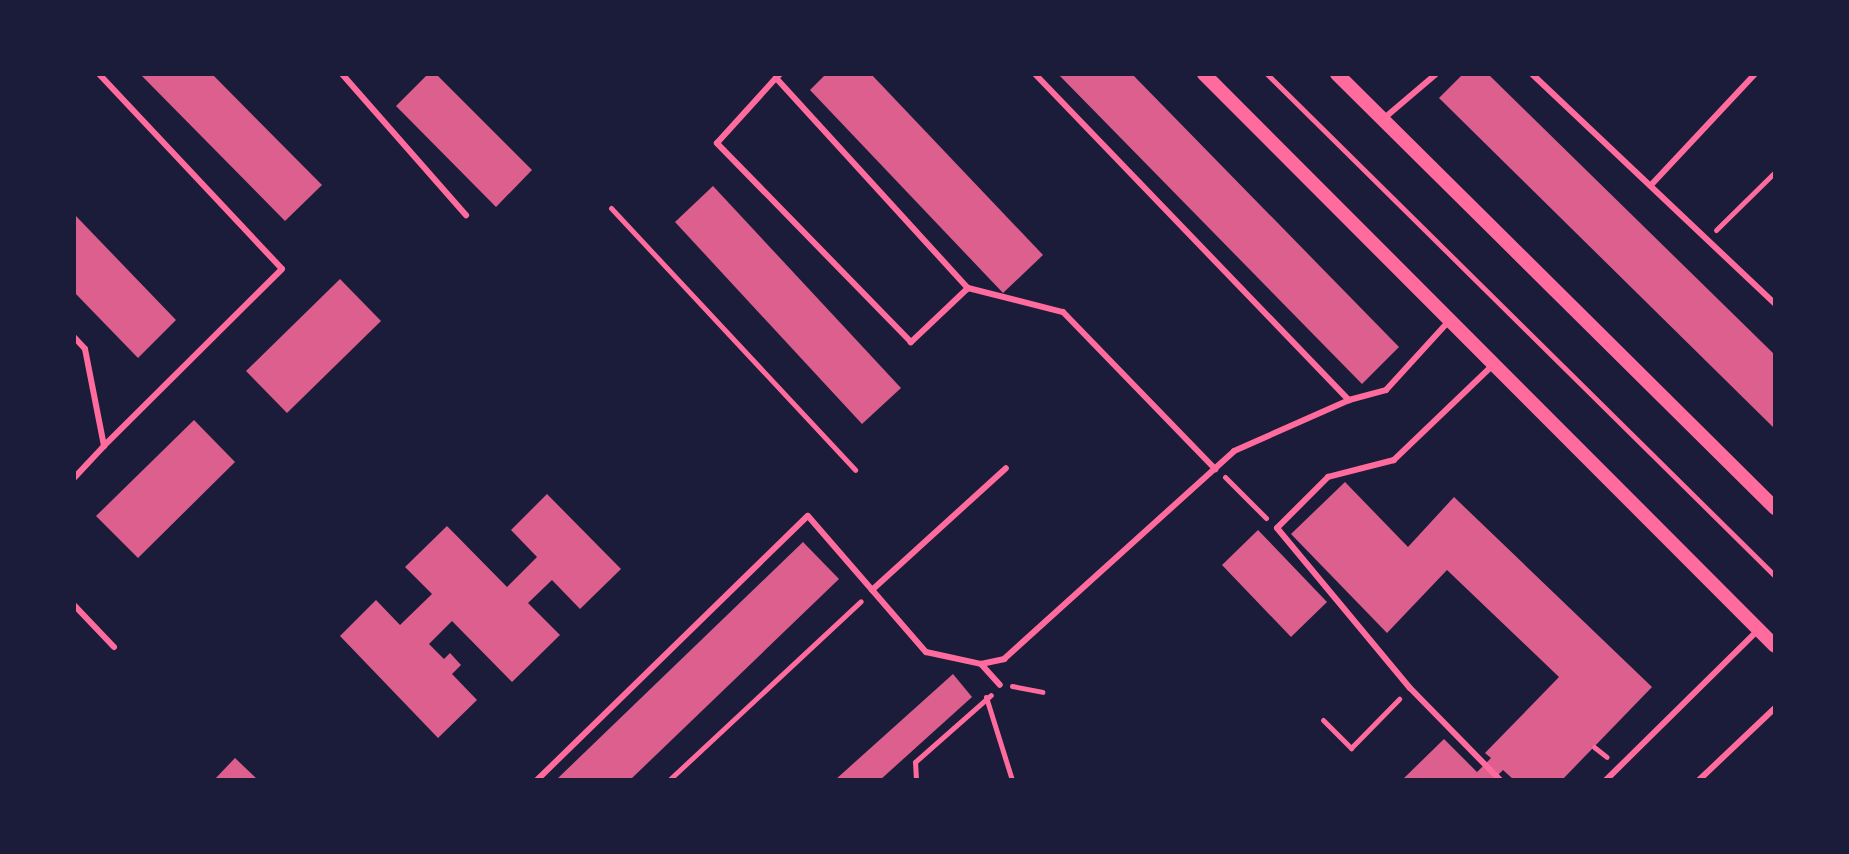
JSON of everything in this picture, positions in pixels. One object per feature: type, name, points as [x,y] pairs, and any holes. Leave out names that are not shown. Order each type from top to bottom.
[{"type":"street","points":[[1204,74],[1775,646]]},
{"type":"street","points":[[1337,74],[1775,508]]},
{"type":"lane","points":[[74,478],[282,269],[99,74]]},
{"type":"lane","points":[[342,74],[466,215]]},
{"type":"lane","points":[[1035,74],[1349,400]]},
{"type":"lane","points":[[1382,120],[1436,74]]},
{"type":"lane","points":[[1532,74],[1652,184],[1775,304]]},
{"type":"lane","points":[[1652,184],[1751,75]]},
{"type":"lane","points":[[968,288],[911,342],[717,143],[778,76],[968,288],[1063,312],[1215,469]]},
{"type":"lane","points":[[537,780],[808,516],[926,652],[981,664],[1004,659],[1234,451],[1349,400],[1386,390],[1450,320]]},
{"type":"lane","points":[[74,337],[85,349],[104,446]]},
{"type":"lane","points":[[1494,364],[1394,460],[1328,477],[1277,528],[1410,688],[1500,780]]},
{"type":"lane","points":[[872,590],[1006,468]]},
{"type":"lane","points":[[74,605],[114,647]]},
{"type":"lane","points":[[1606,780],[1758,629]]},
{"type":"lane","points":[[981,664],[1000,685]]},
{"type":"lane","points":[[1699,780],[1775,708]]},
{"type":"path","points":[[1267,74],[1775,576]]},
{"type":"path","points":[[1707,239],[1775,172]]},
{"type":"path","points":[[611,208],[855,470]]},
{"type":"path","points":[[1215,469],[1250,502]]},
{"type":"path","points":[[669,780],[872,590]]},
{"type":"path","points":[[916,780],[915,762],[1000,685],[1042,692]]},
{"type":"path","points":[[1323,720],[1351,748],[1410,688]]},
{"type":"path","points":[[981,689],[1012,780]]},
{"type":"path","points":[[1594,747],[1608,758]]},
{"type":"building","points":[[140,74],[212,74],[322,185],[285,221]]},
{"type":"building","points":[[428,74],[436,74],[532,170],[496,207],[396,106]]},
{"type":"building","points":[[826,74],[871,74],[1043,255],[1003,293],[810,90]]},
{"type":"building","points":[[1058,74],[1132,74],[1399,347],[1362,384]]},
{"type":"building","points":[[1463,74],[1488,74],[1775,355],[1775,429],[1439,98]]},
{"type":"building","points":[[713,186],[901,388],[862,424],[675,222]]},
{"type":"building","points":[[74,214],[176,320],[138,358],[74,292]]},
{"type":"building","points":[[340,279],[381,321],[287,413],[246,371]]},
{"type":"building","points":[[194,420],[235,462],[138,558],[96,516]]},
{"type":"building","points":[[1345,482],[1408,547],[1454,497],[1652,687],[1562,780],[1514,780],[1503,770],[1493,780],[1402,780],[1444,739],[1477,772],[1491,758],[1485,753],[1559,677],[1447,570],[1387,633],[1291,534]]},
{"type":"building","points":[[547,494],[621,569],[580,609],[552,580],[528,603],[560,635],[512,682],[452,621],[429,644],[444,659],[450,653],[461,665],[452,674],[477,700],[438,738],[340,636],[376,600],[400,625],[432,594],[405,567],[447,526],[507,587],[537,557],[511,530]]},
{"type":"building","points":[[1258,530],[1327,602],[1291,637],[1222,565]]},
{"type":"building","points":[[803,542],[839,579],[630,780],[556,780]]},
{"type":"building","points":[[953,674],[972,697],[880,780],[835,780]]},
{"type":"building","points":[[235,758],[258,780],[214,780]]}]
